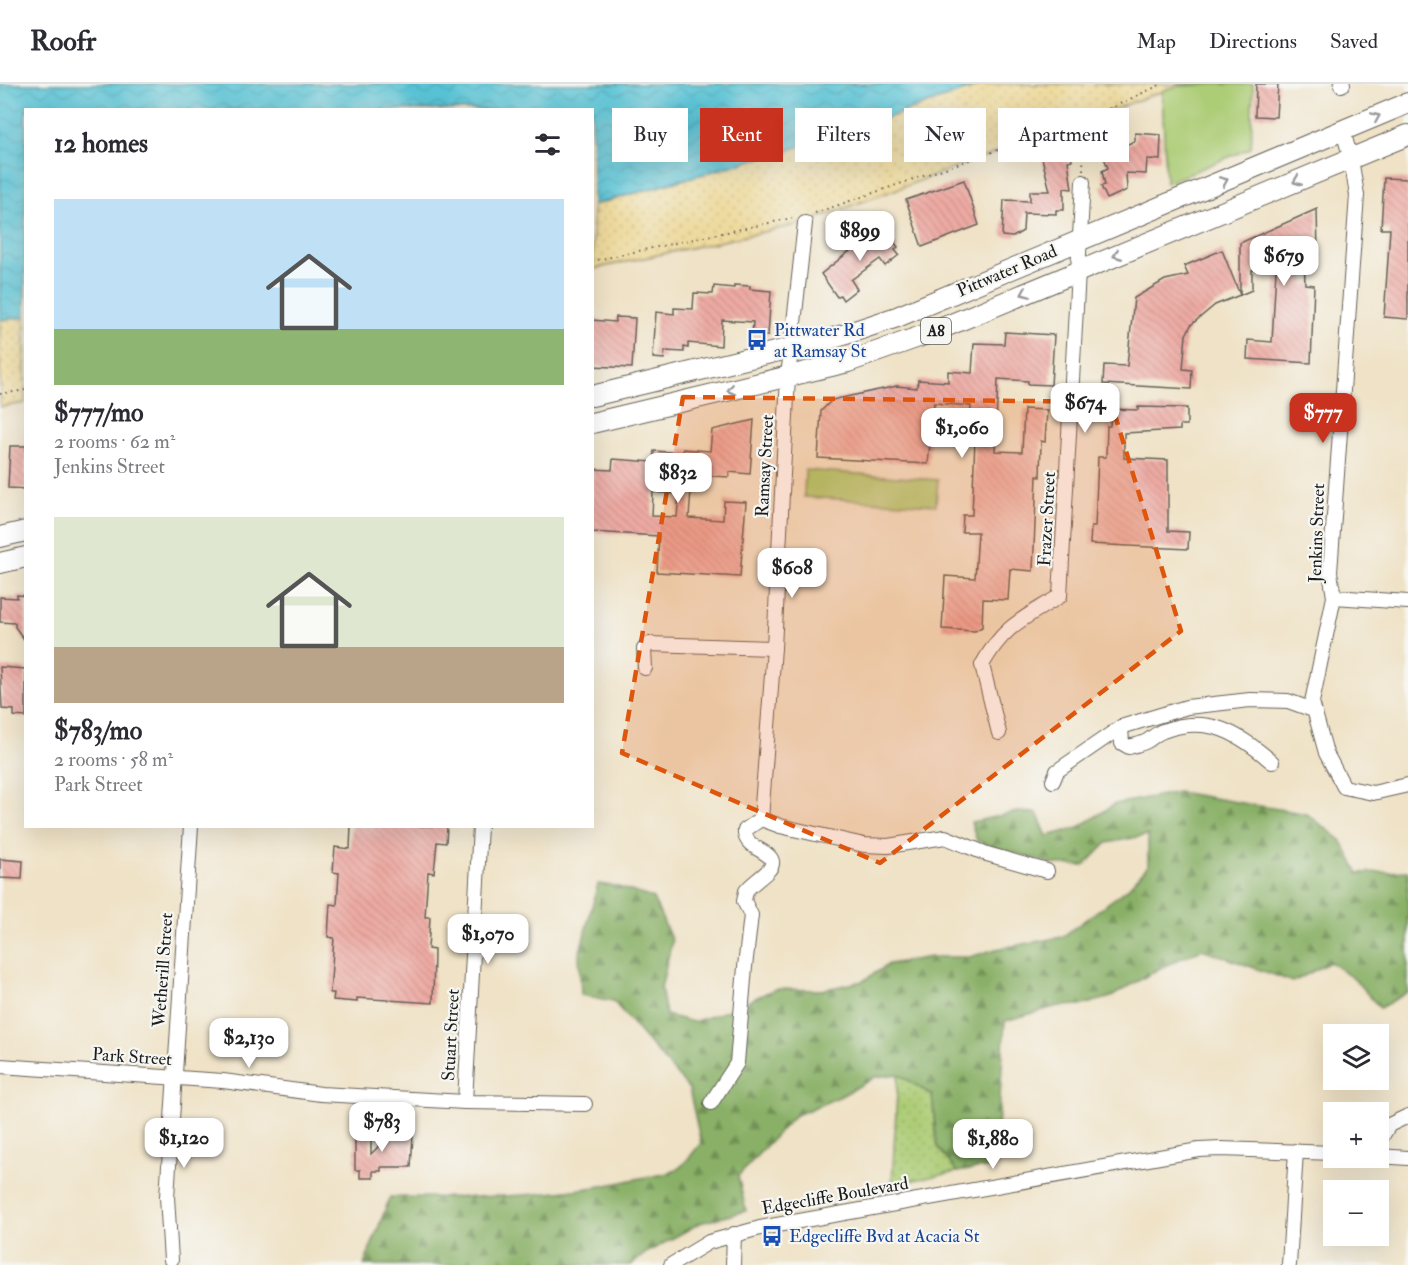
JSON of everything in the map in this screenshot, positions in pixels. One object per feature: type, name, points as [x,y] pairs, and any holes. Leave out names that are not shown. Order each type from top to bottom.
[{"type":"highway","name":"Pittwater Road","points":[[594,396],[837,337],[897,317],[1408,103]]},
{"type":"highway","name":"Pittwater Road","points":[[594,423],[848,362],[930,333],[1408,135]]},
{"type":"highway","points":[[0,537],[24,531]]},
{"type":"highway","points":[[0,563],[24,557]]},
{"type":"street","name":"Jenkins Street","points":[[1314,714],[1312,702],[1334,597],[1330,572],[1357,195],[1351,159],[1343,131]]},
{"type":"street","name":"Frazer Street","points":[[999,733],[982,665],[993,646],[1011,625],[1060,596],[1083,182]]},
{"type":"street","name":"Ramsay Street","points":[[760,819],[774,648],[790,349],[805,223]]},
{"type":"street","points":[[1334,597],[1408,602]]},
{"type":"street","points":[[645,668],[644,649],[650,644],[774,648]]},
{"type":"street","points":[[1053,781],[1057,771],[1121,727],[1187,707],[1250,700],[1288,701],[1314,714],[1326,753],[1344,787],[1373,793],[1408,785]]},
{"type":"street","points":[[1121,727],[1122,743],[1129,747],[1146,741],[1162,731],[1196,723],[1221,728],[1250,743],[1272,762]]},
{"type":"street","points":[[711,1103],[737,1063],[751,915],[744,901],[746,891],[771,868],[773,861],[749,843],[745,836],[745,830],[760,819],[780,826],[864,845],[888,846],[945,837],[987,854],[1047,871]]},
{"type":"street","name":"Wetherill Street","points":[[171,1260],[167,1197],[191,828]]},
{"type":"street","name":"Stuart Street","points":[[465,1102],[480,828]]},
{"type":"street","name":"Park Street","points":[[0,1066],[223,1081],[321,1094],[465,1102],[585,1104]]},
{"type":"street","points":[[1389,1125],[1408,1116]]},
{"type":"street","name":"Edgecliffe Boulevard","points":[[671,1265],[709,1242],[760,1228],[1199,1150],[1323,1152]]},
{"type":"street","points":[[1289,1265],[1296,1151]]},
{"type":"street","points":[[1389,1157],[1408,1158]]},
{"type":"street","points":[[734,1234],[734,1265]]},
{"type":"path","points":[[1111,108],[1162,84]]},
{"type":"path","points":[[594,261],[798,217],[805,223],[814,213],[998,150]]},
{"type":"path","points":[[1083,182],[1084,162]]},
{"type":"path","points":[[0,394],[24,390]]},
{"type":"highlighted area","points":[[683,397],[1111,402],[1181,631],[880,863],[622,753]]},
{"type":"green space","points":[[1253,84],[1251,148],[1166,183],[1162,91],[1177,86]]},
{"type":"green space","points":[[805,470],[938,480],[936,505],[804,497]]},
{"type":"green space","points":[[1178,792],[1307,814],[1341,840],[1359,873],[1408,871],[1408,992],[1380,1008],[1355,980],[1330,962],[1293,982],[1202,949],[1160,968],[1111,997],[1083,1005],[1058,1006],[1005,1021],[997,1166],[957,1172],[937,1146],[932,1095],[898,1074],[875,1077],[841,1096],[794,1116],[738,1176],[746,1211],[700,1223],[646,1253],[631,1265],[364,1265],[390,1197],[513,1196],[606,1185],[672,1172],[683,1165],[701,1143],[689,1089],[613,1001],[581,995],[579,955],[598,884],[615,886],[653,898],[672,941],[661,988],[666,1015],[693,1022],[729,1010],[775,989],[822,990],[863,981],[889,964],[931,957],[970,957],[996,949],[1062,937],[1127,889],[1148,866],[1148,835],[1107,843],[1084,866],[1051,864],[977,841],[971,822],[1017,812],[1037,813],[1047,836],[1078,828],[1115,804]]},
{"type":"green space","points":[[898,1074],[932,1095],[937,1146],[957,1172],[892,1184]]},
{"type":"sand","points":[[984,84],[1214,84],[1177,86],[1117,108],[998,108],[998,152],[986,156],[986,108],[916,108]]},
{"type":"sand","points":[[904,112],[904,162],[971,162],[805,223],[594,269],[594,205],[745,162],[783,162],[783,151],[795,148],[795,162],[892,162],[892,116]]},
{"type":"sand","points":[[24,317],[24,403],[0,407],[0,320]]},
{"type":"water","points":[[0,84],[984,84],[916,108],[904,108],[904,112],[892,116],[892,108],[795,108],[795,148],[783,151],[783,108],[700,108],[700,162],[745,162],[594,205],[594,108],[24,108],[24,317],[0,320]]},
{"type":"building","points":[[1256,84],[1278,84],[1276,117],[1255,116]]},
{"type":"building","points":[[1135,133],[1161,135],[1160,160],[1147,159],[1146,174],[1126,173],[1127,190],[1107,199],[1101,186],[1105,185],[1102,171],[1108,168],[1106,162],[1129,162],[1129,144],[1135,141]]},
{"type":"building","points":[[1043,162],[1068,162],[1072,189],[1064,188],[1064,210],[1056,210],[1056,214],[1024,213],[1023,231],[1013,237],[1002,236],[1004,200],[1030,201],[1030,191],[1050,191]]},
{"type":"building","points":[[1384,178],[1408,179],[1408,319],[1384,317],[1390,229],[1381,229]]},
{"type":"building","points":[[964,180],[979,225],[922,247],[906,200]]},
{"type":"building","points":[[1317,209],[1318,255],[1304,255],[1305,284],[1314,285],[1311,363],[1247,359],[1248,340],[1272,342],[1276,269],[1252,270],[1252,290],[1240,295],[1240,243]]},
{"type":"building","points":[[880,227],[898,247],[895,250],[899,255],[885,266],[880,259],[851,280],[857,289],[843,300],[840,295],[837,297],[821,274]]},
{"type":"building","points":[[1222,250],[1240,295],[1215,305],[1191,325],[1186,335],[1183,369],[1192,370],[1191,389],[1103,384],[1104,365],[1127,366],[1134,298],[1165,280],[1188,275],[1184,266]]},
{"type":"building","points":[[734,285],[771,291],[768,336],[752,335],[753,322],[722,320],[721,346],[688,343],[688,348],[684,347],[684,352],[665,351],[664,359],[653,358],[656,312],[674,314],[674,308],[693,309],[694,293],[713,294],[714,286],[734,288]]},
{"type":"building","points":[[616,317],[635,318],[632,368],[594,366],[594,320],[615,322]]},
{"type":"building","points":[[1005,332],[1054,335],[1051,385],[998,379],[995,451],[1022,452],[1024,409],[1047,410],[1045,442],[1041,441],[1040,477],[1037,476],[1033,571],[1010,569],[1008,600],[983,599],[982,627],[975,631],[942,629],[945,576],[975,578],[978,532],[962,532],[963,515],[972,515],[975,438],[969,437],[971,406],[934,403],[928,464],[818,458],[821,411],[832,400],[897,386],[917,388],[918,380],[948,382],[948,371],[972,373],[974,343],[1004,344]]},
{"type":"building","points":[[1138,407],[1187,408],[1187,425],[1180,425],[1180,430],[1124,433],[1124,458],[1168,460],[1168,531],[1189,532],[1188,549],[1090,544],[1091,527],[1095,527],[1098,457],[1106,457],[1107,426],[1110,426],[1111,409],[1138,410]]},
{"type":"building","points":[[754,420],[750,474],[729,472],[729,477],[692,475],[689,518],[723,520],[724,501],[746,502],[740,577],[657,572],[659,536],[594,532],[594,469],[612,470],[613,459],[653,462],[654,451],[683,453],[683,449],[710,451],[712,430]],"holes":[[[653,492],[679,494],[677,517],[652,516]]]},
{"type":"building","points":[[10,446],[24,446],[24,489],[8,488]]},
{"type":"building","points":[[17,595],[24,596],[24,639],[15,627],[15,623],[0,622],[0,597],[17,598]]},
{"type":"building","points":[[0,667],[24,669],[24,717],[14,716],[14,710],[2,709]]},
{"type":"building","points":[[351,828],[447,828],[446,843],[437,842],[434,873],[428,872],[425,917],[430,917],[428,949],[434,950],[433,1003],[357,998],[357,1002],[333,1000],[334,993],[330,993],[334,938],[328,937],[330,904],[337,905],[339,873],[333,872],[335,847],[350,849]]},
{"type":"building","points":[[0,859],[23,861],[22,879],[0,878]]},
{"type":"building","points":[[400,1132],[402,1135],[413,1135],[411,1167],[381,1167],[381,1171],[373,1171],[373,1178],[360,1178],[360,1170],[355,1170],[355,1133],[371,1133],[371,1154],[392,1133]]},
{"type":"place","name":"Pittwater Rd at Ramsay St","points":[[757,340]]},
{"type":"place","name":"Edgecliffe Bvd at Acacia St","points":[[772,1236]]}]
